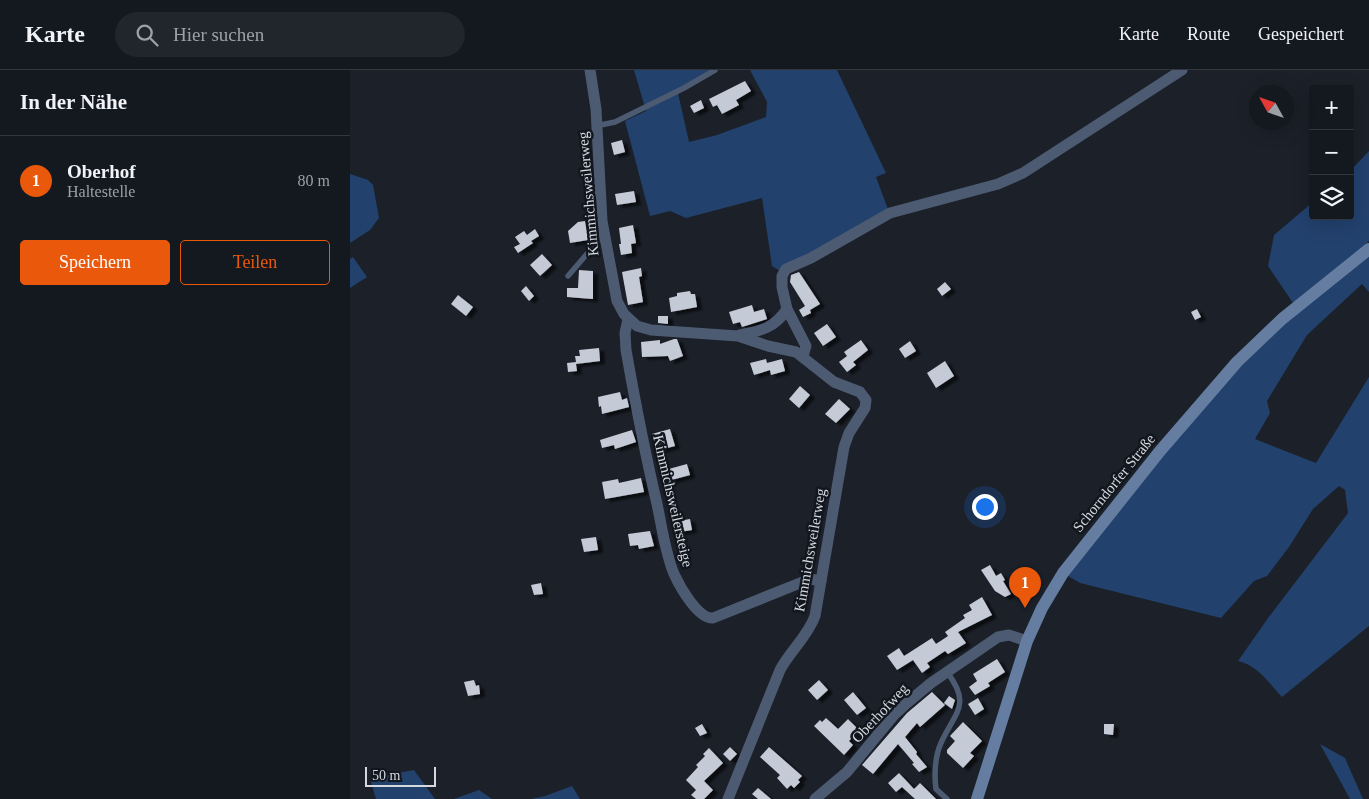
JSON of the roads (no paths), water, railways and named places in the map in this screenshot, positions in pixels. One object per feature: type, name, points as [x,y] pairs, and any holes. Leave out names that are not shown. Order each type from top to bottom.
[{"type":"main road","name":"Schorndorfer Straße","points":[[977,799],[1027,640],[1042,608],[1064,573],[1207,395],[1264,335],[1369,249]]},
{"type":"street","name":"Kimmichsweilerweg","points":[[590,70],[596,110],[604,234],[618,301],[621,310],[628,319],[637,326],[656,331],[738,336],[768,346],[796,352],[834,382],[860,392],[864,395],[866,403],[844,446],[813,620],[780,670],[728,799]]},
{"type":"street","points":[[803,356],[805,344],[787,309],[781,283],[784,271],[789,267],[823,251],[890,213],[998,184],[1023,173],[1182,70]]},
{"type":"street","name":"Kimmichsweilerweg","points":[[738,336],[768,328],[780,319],[787,309]]},
{"type":"street","name":"Kimmichsweilersteige","points":[[628,319],[625,333],[626,346],[661,527],[674,574],[689,599],[702,616],[713,618],[810,579],[821,581]]},
{"type":"street","name":"Oberhofweg","points":[[815,799],[854,765],[902,707],[924,688],[992,640],[1003,635],[1010,635],[1027,640]]},
{"type":"lane","points":[[596,126],[616,122],[684,88],[715,70]]},
{"type":"lane","points":[[568,276],[604,234]]},
{"type":"lane","points":[[946,799],[936,789],[935,770],[940,745],[957,714],[960,700],[958,690],[947,672]]},
{"type":"place","name":"Oberhof","points":[[1025,608]]}]
